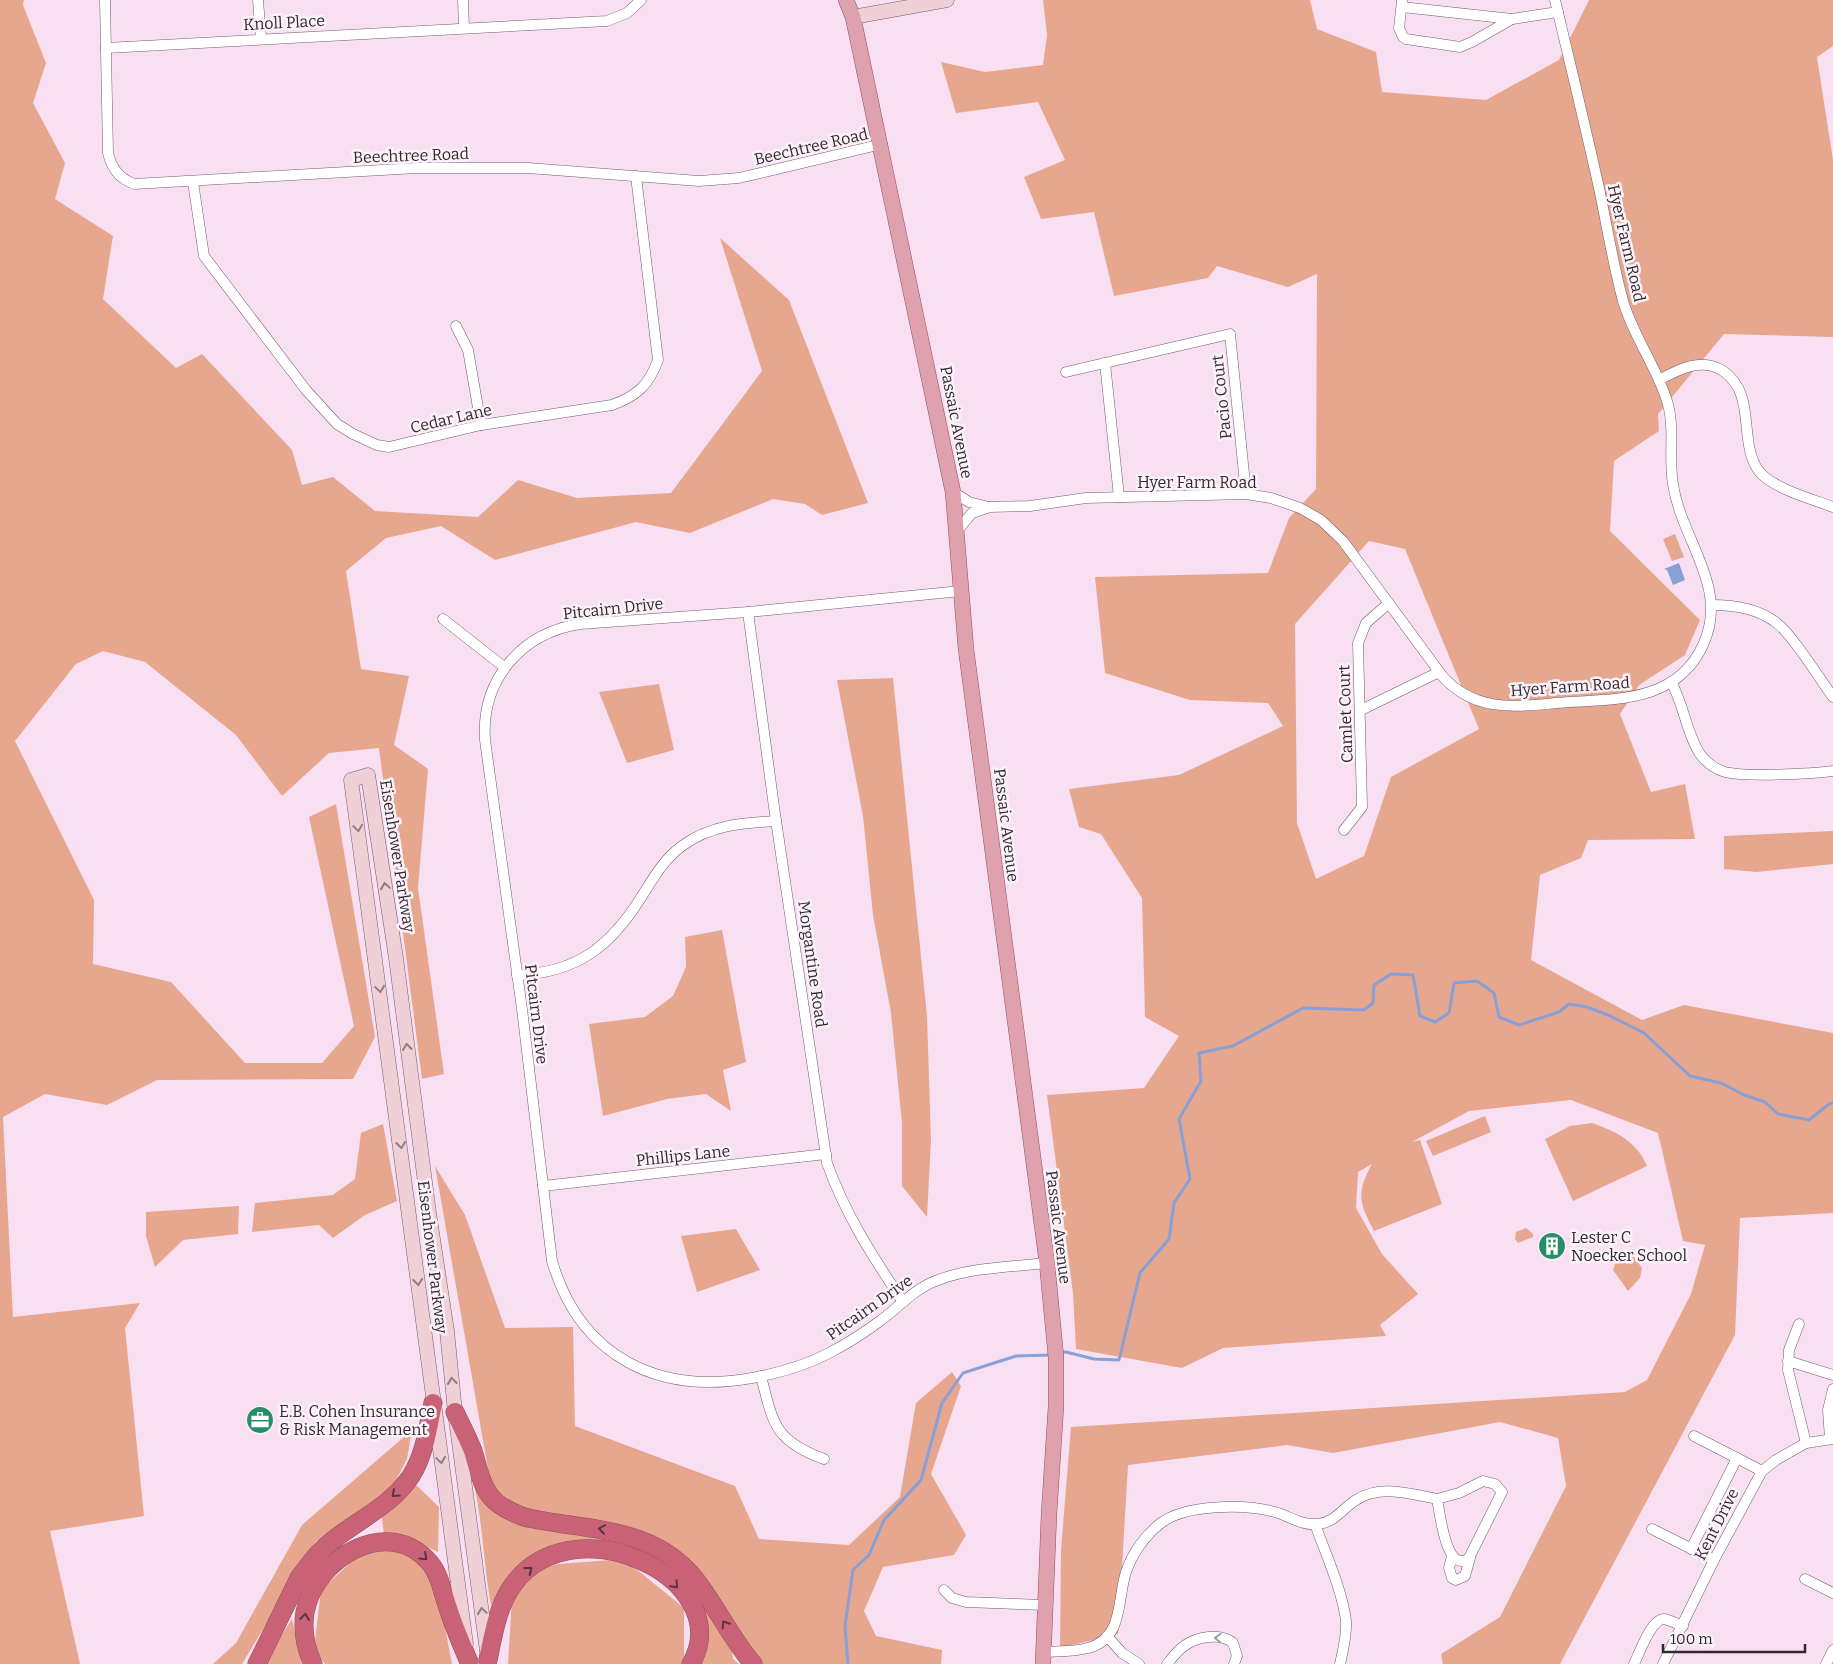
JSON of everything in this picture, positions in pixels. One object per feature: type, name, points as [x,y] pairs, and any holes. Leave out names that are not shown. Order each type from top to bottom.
[{"type":"highway","points":[[257,1664],[299,1578],[308,1566],[331,1541],[390,1499],[412,1475],[424,1446],[433,1403]]},
{"type":"highway","points":[[455,1412],[472,1451],[482,1483],[495,1502],[524,1518],[615,1531],[642,1540],[665,1551],[694,1578],[753,1664]]},
{"type":"highway","points":[[313,1664],[305,1643],[304,1620],[310,1598],[319,1580],[334,1563],[352,1550],[363,1545],[384,1541],[411,1547],[424,1557],[435,1570],[469,1663]]},
{"type":"highway","points":[[488,1662],[503,1603],[510,1590],[526,1571],[541,1561],[563,1552],[576,1549],[602,1548],[628,1554],[649,1563],[668,1577],[684,1595],[699,1626],[699,1646],[691,1664]]},
{"type":"main road","name":"Passaic Avenue","points":[[846,0],[854,17],[882,144],[953,492],[967,659],[1047,1263],[1055,1352],[1056,1406],[1044,1605],[1043,1658]]},
{"type":"street","name":"Beechtree Road","points":[[105,0],[108,153],[114,170],[124,180],[134,184],[417,168],[528,168],[700,181],[740,178],[882,144]]},
{"type":"street","points":[[258,0],[261,38]]},
{"type":"street","points":[[463,0],[464,28]]},
{"type":"street","name":"Knoll Place","points":[[106,48],[261,38],[607,21],[627,14],[641,0]]},
{"type":"street","points":[[854,17],[947,0]]},
{"type":"street","name":"Hyer Farm Road","points":[[956,531],[972,513],[990,508],[1119,497],[1246,494],[1282,500],[1320,520],[1344,541],[1439,672],[1454,688],[1469,697],[1486,704],[1503,706],[1626,699],[1654,692],[1671,682],[1687,668],[1702,647],[1708,628],[1712,605],[1707,579],[1674,494],[1670,411],[1659,380],[1623,299],[1555,0]]},
{"type":"street","points":[[1512,19],[1472,42],[1460,46],[1403,37],[1399,28],[1402,3],[1512,19],[1558,12]]},
{"type":"street","name":"Cedar Lane","points":[[193,182],[204,256],[306,390],[337,424],[369,442],[389,447],[481,425],[612,405],[636,394],[644,388],[653,375],[658,360],[636,176]]},
{"type":"street","points":[[456,326],[468,350],[481,425]]},
{"type":"street","name":"Pacio Court","points":[[1066,372],[1230,334],[1246,494]]},
{"type":"street","points":[[1105,363],[1119,497]]},
{"type":"street","points":[[1659,380],[1690,366],[1703,364],[1720,369],[1729,375],[1743,399],[1752,454],[1758,470],[1776,484],[1833,507]]},
{"type":"street","name":"Hyer Farm Road","points":[[953,492],[969,502],[990,508]]},
{"type":"street","name":"Pitcairn Drive","points":[[961,590],[748,612],[567,626],[546,633],[527,644],[504,667],[489,697],[484,729],[517,975],[549,1245],[557,1277],[581,1321],[604,1345],[647,1371],[679,1381],[712,1383],[761,1376],[800,1365],[829,1353],[868,1329],[936,1280],[957,1274],[1047,1263]]},
{"type":"street","name":"Camlet Court","points":[[1344,830],[1362,807],[1358,643],[1360,634],[1373,616],[1389,603]]},
{"type":"street","points":[[1712,605],[1736,606],[1773,620],[1784,630],[1833,697]]},
{"type":"street","name":"Morgantine Road","points":[[748,612],[776,821],[826,1154],[836,1187],[849,1217],[866,1247],[903,1302]]},
{"type":"street","points":[[442,619],[504,667]]},
{"type":"street","points":[[1360,710],[1439,672]]},
{"type":"street","points":[[1671,682],[1681,702],[1696,745],[1706,760],[1718,769],[1734,774],[1833,771]]},
{"type":"street","name":"Eisenhower Parkway","points":[[469,1663],[433,1403],[397,1111],[351,780],[368,775],[396,958],[428,1203],[447,1330],[455,1412],[488,1662]]},
{"type":"street","points":[[517,975],[558,969],[584,958],[601,947],[625,922],[663,862],[693,838],[729,825],[776,821]]},
{"type":"street","name":"Phillips Lane","points":[[543,1186],[826,1154]]},
{"type":"street","points":[[1798,1324],[1789,1350],[1788,1370],[1806,1443]]},
{"type":"street","points":[[1788,1361],[1833,1376]]},
{"type":"street","points":[[761,1376],[776,1428],[796,1447],[824,1459]]},
{"type":"street","points":[[1832,1439],[1828,1410],[1833,1388]]},
{"type":"street","points":[[1694,1436],[1762,1471]]},
{"type":"street","name":"Kent Drive","points":[[1663,1664],[1714,1560],[1762,1471],[1776,1460],[1806,1443],[1832,1439]]},
{"type":"street","points":[[1690,1549],[1736,1458]]},
{"type":"street","points":[[1043,1658],[1088,1649],[1099,1644],[1107,1636],[1118,1617],[1129,1565],[1141,1545],[1161,1523],[1178,1514],[1232,1507],[1257,1508],[1304,1523],[1315,1524],[1332,1520],[1356,1500],[1387,1490],[1437,1499],[1459,1493],[1483,1481],[1495,1484],[1502,1492],[1470,1558],[1465,1576],[1456,1580],[1449,1574],[1452,1556]]},
{"type":"street","points":[[1437,1499],[1447,1548],[1452,1556],[1462,1561],[1470,1558]]},
{"type":"street","points":[[1315,1524],[1332,1572],[1346,1622],[1345,1644],[1340,1664]]},
{"type":"street","points":[[1652,1529],[1714,1560]]},
{"type":"street","points":[[1804,1579],[1833,1593]]},
{"type":"street","points":[[944,1590],[952,1598],[966,1602],[1044,1605]]},
{"type":"street","points":[[1634,1664],[1651,1628],[1660,1620],[1665,1619],[1683,1626]]},
{"type":"street","points":[[1107,1636],[1122,1653],[1139,1664]]},
{"type":"street","points":[[1167,1664],[1182,1647],[1191,1642],[1218,1636],[1224,1637],[1233,1643],[1237,1656],[1234,1664]]},
{"type":"street","points":[[1826,1664],[1833,1650]]},
{"type":"shaded area","points":[[0,0],[24,0],[23,5],[46,63],[33,103],[65,163],[55,199],[113,236],[103,299],[176,368],[202,354],[292,450],[302,485],[333,477],[375,511],[478,517],[518,480],[577,498],[671,493],[762,371],[720,238],[789,300],[868,503],[822,515],[805,504],[773,499],[690,533],[636,522],[495,560],[441,526],[386,538],[346,571],[361,669],[409,676],[394,745],[428,769],[418,888],[444,1074],[422,1079],[379,748],[329,753],[282,796],[236,735],[145,662],[103,651],[76,664],[15,741],[94,900],[93,964],[171,982],[245,1063],[322,1063],[354,1026],[309,817],[336,804],[375,1037],[353,1079],[157,1080],[107,1105],[45,1094],[3,1117],[13,1317],[140,1303],[125,1328],[144,1516],[50,1531],[80,1664],[0,1664]]},
{"type":"shaded area","points":[[1043,0],[1310,0],[1317,29],[1376,52],[1382,92],[1486,100],[1559,60],[1589,0],[1833,0],[1833,46],[1817,57],[1833,160],[1833,337],[1724,334],[1658,414],[1659,431],[1614,461],[1610,531],[1700,620],[1685,655],[1639,685],[1620,714],[1651,792],[1685,784],[1695,839],[1588,840],[1581,858],[1540,875],[1531,960],[1642,1020],[1684,1005],[1833,1033],[1833,1213],[1740,1218],[1735,1335],[1560,1664],[1443,1664],[1441,1654],[1500,1617],[1566,1486],[1558,1438],[1500,1422],[1333,1453],[1287,1445],[1128,1465],[1118,1634],[1060,1648],[1061,1550],[1071,1427],[1625,1392],[1647,1380],[1691,1294],[1705,1245],[1683,1241],[1658,1133],[1571,1100],[1469,1111],[1412,1142],[1420,1140],[1442,1204],[1374,1231],[1365,1213],[1361,1198],[1363,1183],[1372,1164],[1358,1172],[1356,1208],[1382,1254],[1418,1294],[1380,1325],[1386,1336],[1223,1348],[1182,1368],[1076,1349],[1073,1293],[1047,1095],[1144,1088],[1179,1036],[1145,1017],[1142,898],[1101,834],[1079,827],[1069,789],[1179,775],[1283,726],[1268,703],[1190,700],[1105,673],[1095,577],[1268,573],[1289,518],[1316,489],[1317,274],[1288,287],[1217,266],[1208,278],[1114,296],[1094,212],[1041,219],[1024,177],[1065,160],[1038,102],[956,113],[941,62],[985,72],[1043,65],[1047,35]],"holes":[[[1369,541],[1405,549],[1479,729],[1391,777],[1364,856],[1316,879],[1297,823],[1295,624]]]},
{"type":"shaded area","points":[[1675,534],[1684,557],[1672,561],[1663,539]]},
{"type":"shaded area","points":[[893,678],[927,1016],[931,1140],[927,1217],[902,1186],[902,1123],[891,1013],[873,915],[863,816],[837,680]]},
{"type":"shaded area","points":[[659,684],[674,750],[627,763],[599,692]]},
{"type":"shaded area","points":[[1833,831],[1833,864],[1757,872],[1724,869],[1724,836]]},
{"type":"shaded area","points":[[722,930],[746,1062],[723,1070],[731,1111],[706,1094],[667,1099],[603,1116],[589,1024],[645,1017],[673,996],[686,967],[685,937]]},
{"type":"shaded area","points":[[1485,1116],[1491,1132],[1433,1156],[1426,1141]]},
{"type":"shaded area","points":[[1592,1123],[1625,1138],[1638,1150],[1647,1166],[1573,1201],[1545,1139],[1570,1126]]},
{"type":"shaded area","points":[[383,1124],[397,1201],[365,1215],[333,1238],[319,1225],[252,1232],[255,1203],[333,1195],[355,1179],[361,1133]]},
{"type":"shaded area","points":[[435,1166],[465,1215],[505,1328],[573,1327],[575,1426],[735,1486],[759,1539],[849,1545],[900,1497],[916,1403],[952,1372],[961,1386],[931,1474],[966,1535],[954,1555],[883,1567],[864,1611],[876,1636],[942,1650],[941,1664],[762,1664],[755,1659],[675,1551],[524,1511],[491,1486]]},
{"type":"shaded area","points":[[239,1206],[238,1234],[183,1240],[155,1267],[146,1236],[146,1212]]},
{"type":"shaded area","points":[[1526,1228],[1533,1234],[1533,1237],[1518,1243],[1515,1239],[1516,1232]]},
{"type":"shaded area","points":[[736,1229],[760,1270],[697,1292],[681,1236]]},
{"type":"shaded area","points":[[1631,1253],[1642,1268],[1640,1278],[1628,1291],[1613,1270],[1616,1261]]},
{"type":"shaded area","points":[[412,1430],[407,1459],[391,1490],[316,1541],[242,1664],[213,1664],[236,1643],[302,1525]]},
{"type":"shaded area","points":[[414,1483],[439,1507],[438,1552],[412,1540],[384,1534],[381,1511]]},
{"type":"shaded area","points":[[475,1489],[498,1513],[616,1541],[568,1544],[541,1554],[508,1578],[491,1606]]},
{"type":"shaded area","points":[[365,1549],[411,1552],[436,1581],[452,1664],[325,1664],[314,1649],[321,1590]]},
{"type":"shaded area","points":[[624,1559],[684,1608],[684,1662],[681,1664],[508,1664],[512,1597],[545,1565]]},
{"type":"shaded area","points":[[702,1598],[731,1646],[733,1659],[739,1664],[696,1664],[704,1627]]},
{"type":"shaded area","points":[[292,1619],[302,1664],[263,1664]]},
{"type":"water","points":[[1679,563],[1685,580],[1673,585],[1667,570],[1664,569]]},
{"type":"waterway","points":[[1059,1353],[1066,1352],[1094,1359],[1119,1360],[1140,1273],[1169,1239],[1174,1203],[1190,1179],[1179,1119],[1201,1081],[1199,1053],[1233,1046],[1303,1008],[1364,1010],[1373,1003],[1374,985],[1391,974],[1413,975],[1420,1016],[1435,1022],[1449,1013],[1454,983],[1477,981],[1494,993],[1499,1017],[1519,1025],[1559,1012],[1569,1004],[1587,1007],[1644,1033],[1690,1076],[1721,1083],[1744,1095],[1765,1102],[1778,1114],[1809,1120],[1833,1103]]},
{"type":"waterway","points":[[848,1664],[845,1626],[853,1570],[869,1555],[884,1520],[921,1480],[942,1403],[963,1373],[1016,1356],[1051,1355]]},
{"type":"place","name":"Lester C Noecker School","points":[[1552,1246]]},
{"type":"place","name":"E.B. Cohen Insurance & Risk Management","points":[[260,1420]]}]
